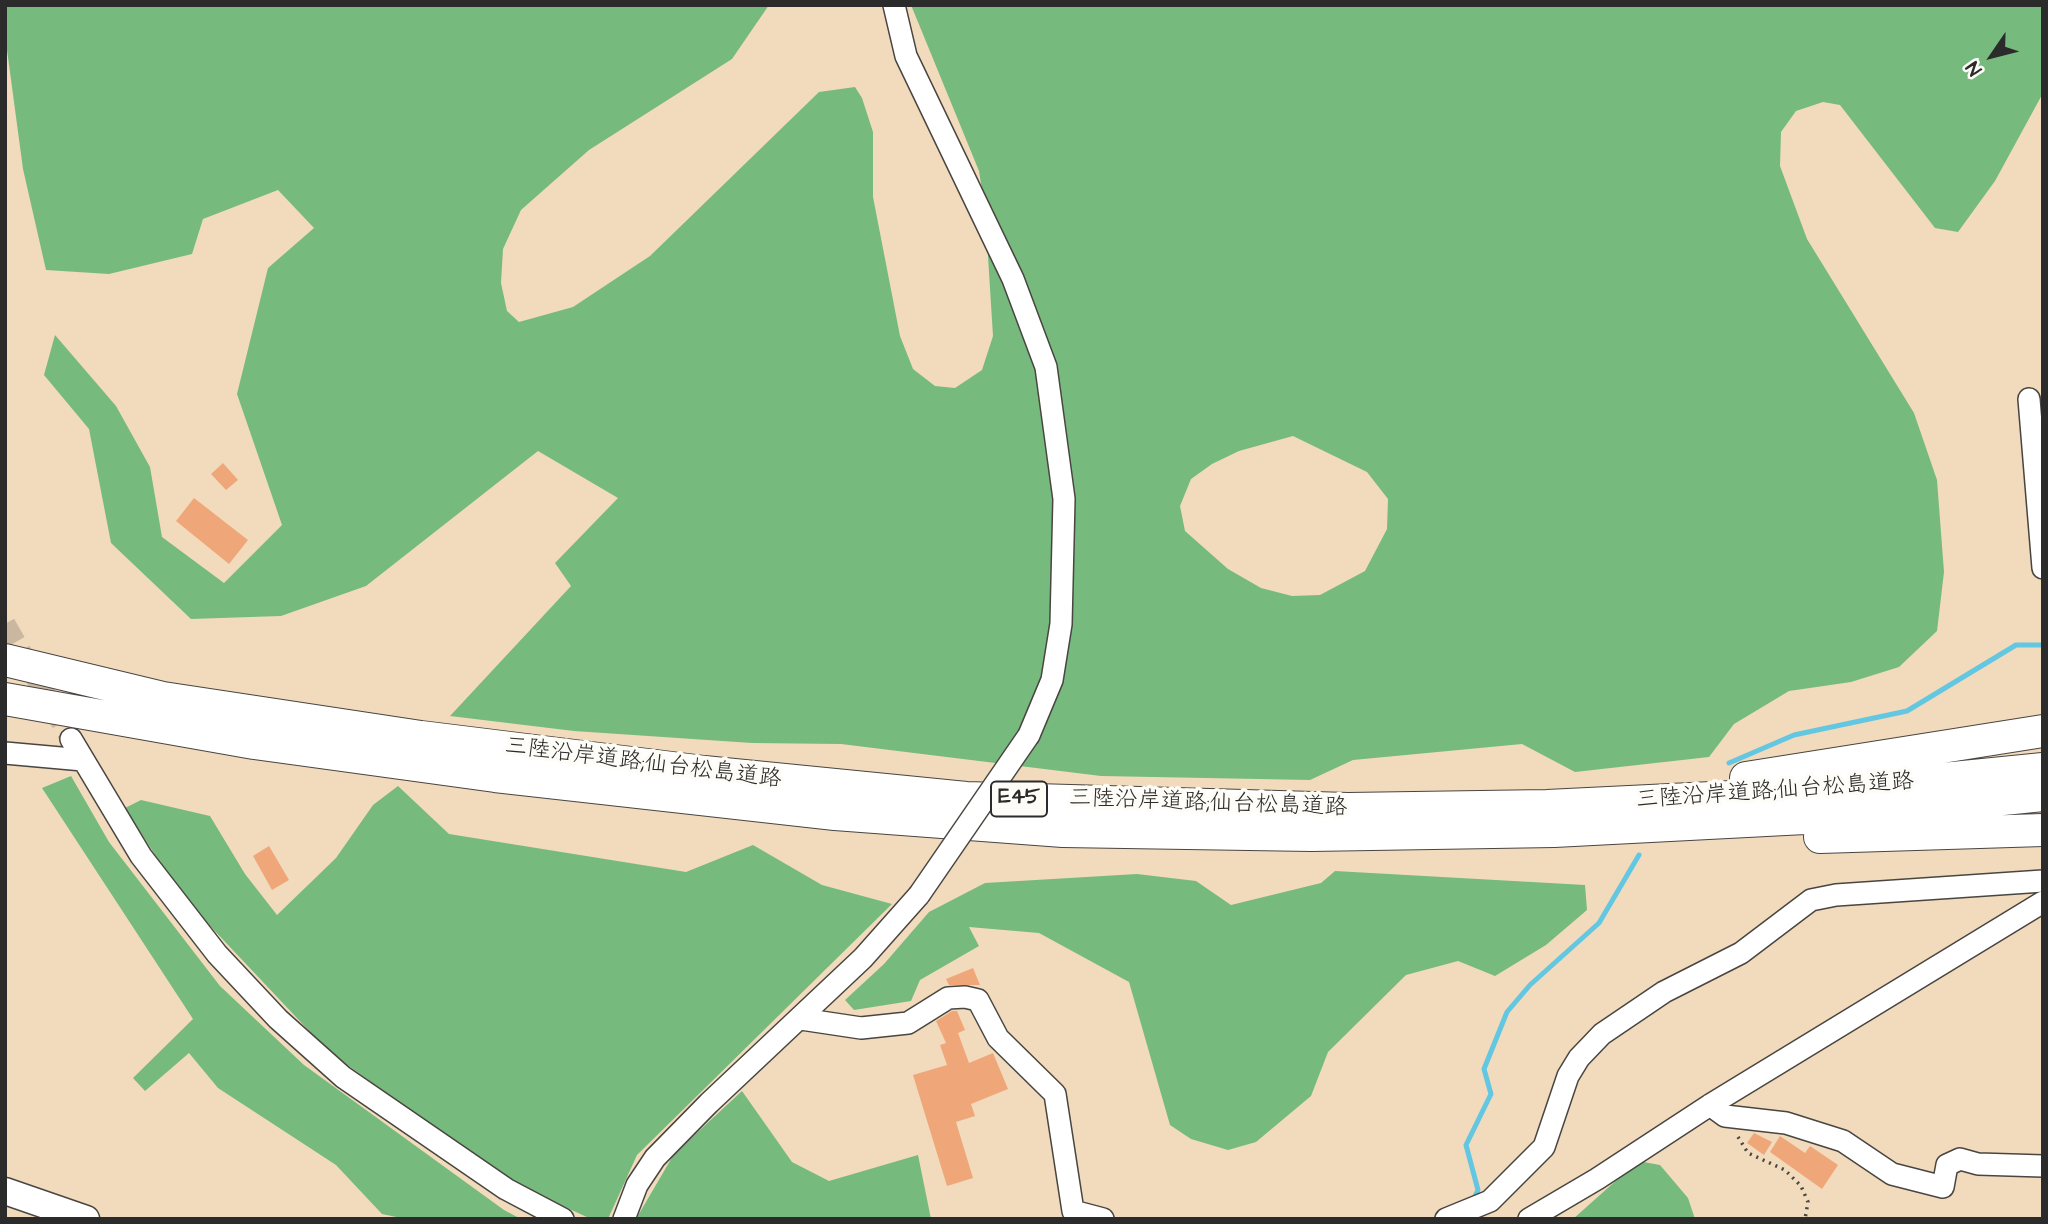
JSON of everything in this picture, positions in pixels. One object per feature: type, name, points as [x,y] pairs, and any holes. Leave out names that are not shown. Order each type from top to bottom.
[{"type":"highway","name":"三陸沿岸道路;仙台松島道路","points":[[5,660],[163,698],[421,737],[704,772],[952,797],[1348,809],[1551,819],[1810,818],[2043,795]]},
{"type":"highway","name":"三陸沿岸道路;仙台松島道路","points":[[5,699],[254,743],[495,776],[835,814],[1063,831],[1311,835],[1551,819],[2043,769]]},
{"type":"highway","points":[[1551,819],[1731,780],[2043,731]]},
{"type":"highway","points":[[1551,819],[1733,839],[2043,830]]},
{"type":"main road","points":[[5,1191],[86,1219]]},
{"type":"street","points":[[624,1219],[637,1185],[655,1158],[709,1102],[801,1019],[906,913],[1029,736],[1052,680],[1061,624],[1064,499],[1046,368],[1013,279],[906,56],[894,5]]},
{"type":"street","points":[[2029,399],[2043,568]]},
{"type":"street","points":[[71,739],[141,856],[217,954],[278,1019],[343,1077],[506,1189],[563,1219]]},
{"type":"street","points":[[5,753],[83,760]]},
{"type":"street","points":[[1446,1219],[1490,1201],[1544,1147],[1568,1076],[1579,1058],[1602,1034],[1664,992],[1741,953],[1811,900],[1836,895],[2043,881]]},
{"type":"street","points":[[1529,1219],[1717,1110],[2043,902]]},
{"type":"street","points":[[801,1019],[861,1028],[908,1023],[948,999],[965,997],[978,1000],[998,1038],[1055,1094],[1073,1210],[1103,1219]]},
{"type":"street","points":[[1717,1110],[1786,1124],[1843,1141],[1892,1174],[1943,1186],[1947,1165],[1961,1159],[1978,1164],[2043,1166]]},
{"type":"street","points":[[1557,1219],[1597,1179]]},
{"type":"path","points":[[1717,1110],[1748,1153],[1785,1170],[1801,1186],[1808,1202],[1805,1219]]},
{"type":"green space","points":[[5,5],[769,5],[732,59],[589,150],[521,210],[503,249],[501,283],[507,311],[519,322],[573,307],[650,256],[819,92],[855,87],[862,98],[873,132],[873,197],[900,336],[913,369],[935,386],[955,388],[982,370],[993,336],[985,209],[979,171],[911,5],[2043,5],[2043,93],[1995,181],[1958,232],[1935,228],[1840,105],[1823,102],[1796,111],[1781,132],[1780,166],[1807,239],[1914,413],[1937,480],[1944,572],[1937,631],[1899,667],[1851,682],[1789,691],[1734,724],[1709,757],[1575,772],[1522,744],[1353,760],[1310,780],[1101,776],[841,744],[752,743],[574,731],[450,716],[571,586],[555,563],[618,498],[538,451],[366,586],[281,616],[191,619],[111,543],[89,429],[44,375],[55,335],[116,406],[150,467],[162,537],[224,583],[282,525],[237,394],[268,268],[314,228],[278,190],[203,219],[192,254],[109,274],[46,270],[23,169],[5,35]],"holes":[[[1293,436],[1367,472],[1388,499],[1387,529],[1365,571],[1320,595],[1292,596],[1261,588],[1228,569],[1185,531],[1180,506],[1191,479],[1212,464],[1239,451]]]},
{"type":"green space","points":[[71,776],[109,842],[220,986],[304,1065],[504,1210],[521,1219],[406,1219],[382,1214],[336,1165],[218,1088],[189,1053],[145,1091],[133,1078],[193,1019],[42,788]]},
{"type":"green space","points":[[398,786],[449,834],[686,872],[753,845],[822,885],[892,904],[637,1155],[608,1219],[591,1219],[507,1180],[328,1051],[180,894],[125,808],[141,800],[210,816],[245,874],[277,915],[336,858],[373,805]]},
{"type":"green space","points":[[1335,871],[1585,885],[1587,910],[1546,945],[1495,976],[1458,961],[1406,975],[1328,1052],[1311,1096],[1256,1142],[1228,1150],[1191,1139],[1170,1125],[1129,982],[1039,933],[969,927],[979,946],[920,980],[911,1001],[854,1010],[845,1000],[884,964],[929,912],[985,883],[1137,874],[1196,881],[1231,905],[1321,883]]},
{"type":"green space","points":[[742,1091],[792,1162],[829,1181],[918,1155],[931,1219],[636,1219],[674,1154]]},
{"type":"green space","points":[[1638,1161],[1660,1165],[1688,1198],[1695,1219],[1573,1219]]},
{"type":"building","points":[[223,463],[238,480],[226,490],[211,474]]},
{"type":"building","points":[[194,498],[248,540],[229,564],[176,521]]},
{"type":"building","points":[[269,846],[289,880],[272,890],[253,856]]},
{"type":"building","points":[[973,968],[980,985],[949,985],[946,979]]},
{"type":"building","points":[[952,1011],[957,1011],[965,1030],[958,1033],[969,1063],[993,1053],[1008,1089],[971,1104],[975,1116],[956,1122],[973,1178],[947,1186],[913,1075],[947,1065],[940,1045],[946,1043],[936,1021]]},
{"type":"building","points":[[1754,1133],[1772,1142],[1764,1155],[1747,1143]]},
{"type":"building","points":[[1780,1136],[1805,1153],[1810,1146],[1838,1165],[1822,1189],[1770,1152]]},
{"type":"waterway","points":[[1729,763],[1794,735],[1907,711],[2016,645],[2043,645]]},
{"type":"waterway","points":[[1473,1200],[1478,1190],[1466,1145],[1491,1094],[1484,1069],[1507,1012],[1530,985],[1599,923],[1639,855]]},
{"type":"tunnel","points":[[5,624],[71,739]]}]
